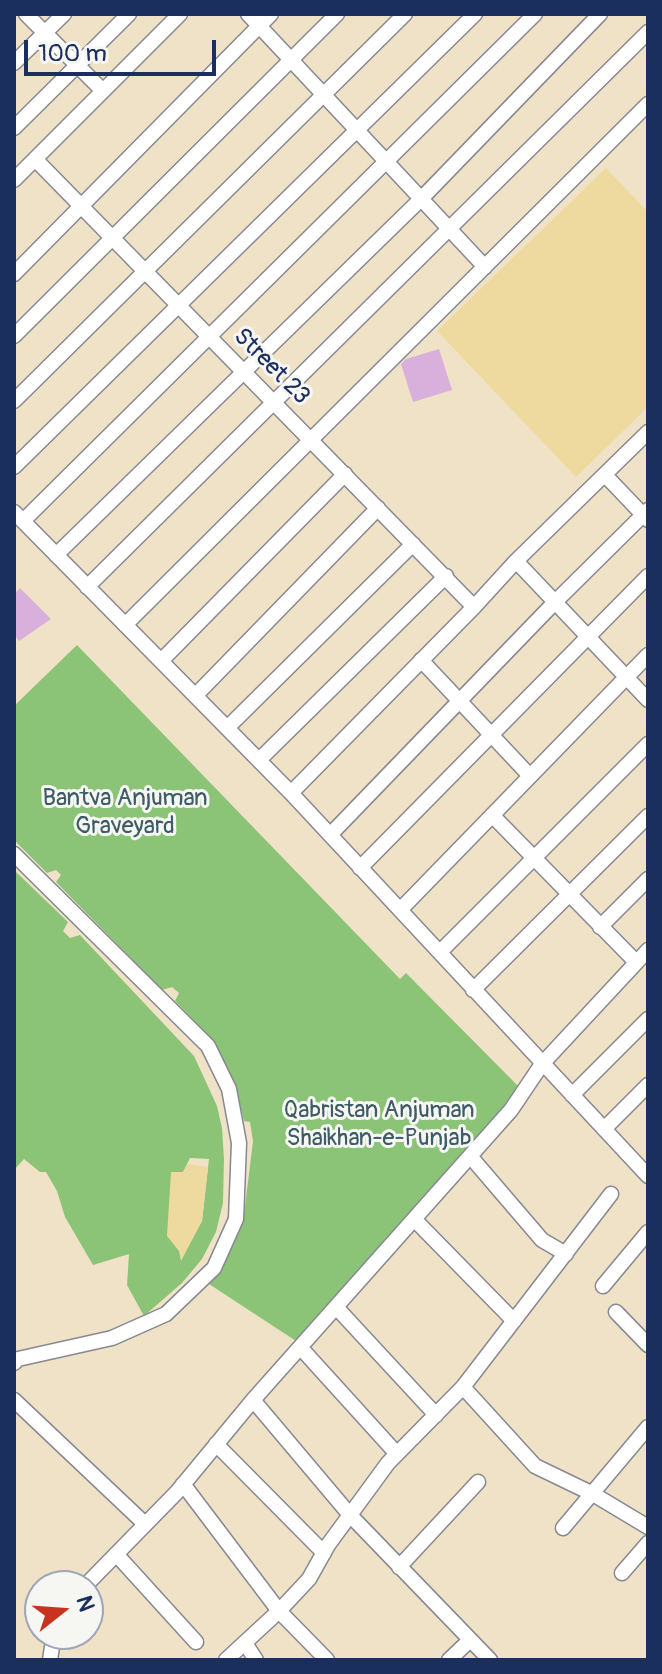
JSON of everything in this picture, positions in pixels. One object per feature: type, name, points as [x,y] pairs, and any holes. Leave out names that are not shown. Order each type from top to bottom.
[{"type":"street","points":[[26,14],[103,91]]},
{"type":"street","points":[[14,63],[64,14]]},
{"type":"street","points":[[14,128],[129,14]]},
{"type":"street","points":[[14,180],[180,14]]},
{"type":"street","points":[[248,14],[485,267]]},
{"type":"street","points":[[14,274],[271,14]]},
{"type":"street","points":[[14,336],[337,14]]},
{"type":"street","points":[[14,401],[405,14]]},
{"type":"street","points":[[14,467],[475,14]]},
{"type":"street","points":[[535,14],[210,336],[18,517],[291,793],[648,1176]]},
{"type":"street","points":[[56,555],[421,199],[600,14]]},
{"type":"street","points":[[87,587],[648,32]]},
{"type":"street","points":[[125,625],[648,104]]},
{"type":"street","name":"Street 23","points":[[35,159],[474,607]]},
{"type":"street","points":[[291,793],[516,561],[648,432]]},
{"type":"street","points":[[161,661],[345,474]]},
{"type":"street","points":[[330,835],[555,602],[646,515],[605,475]]},
{"type":"street","points":[[195,696],[378,508]]},
{"type":"street","points":[[227,728],[413,544]]},
{"type":"street","points":[[516,561],[648,700]]},
{"type":"street","points":[[259,760],[446,576]]},
{"type":"street","points":[[360,868],[648,576]]},
{"type":"street","points":[[401,909],[648,655]]},
{"type":"street","points":[[421,660],[530,776]]},
{"type":"street","points":[[440,952],[648,744]]},
{"type":"street","points":[[492,815],[636,962]]},
{"type":"street","points":[[473,990],[648,816]]},
{"type":"street","points":[[14,854],[208,1046],[229,1089],[239,1143],[236,1219],[214,1268],[166,1314],[112,1338],[18,1359],[14,1363]]},
{"type":"street","points":[[600,927],[648,879]]},
{"type":"street","points":[[100,1570],[183,1484],[253,1400],[511,1110],[542,1064],[648,950]]},
{"type":"street","points":[[572,1095],[648,1019]]},
{"type":"street","points":[[604,1129],[648,1085]]},
{"type":"street","points":[[635,1162],[648,1150]]},
{"type":"street","points":[[470,1156],[542,1240],[566,1254]]},
{"type":"street","points":[[226,1660],[309,1579],[350,1515],[397,1454],[463,1387],[611,1194]]},
{"type":"street","points":[[414,1219],[514,1321]]},
{"type":"street","points":[[603,1286],[648,1232]]},
{"type":"street","points":[[336,1307],[436,1415]]},
{"type":"street","points":[[616,1312],[648,1345]]},
{"type":"street","points":[[300,1347],[397,1454]]},
{"type":"street","points":[[463,1387],[535,1466],[593,1494],[648,1527]]},
{"type":"street","points":[[14,1400],[145,1524]]},
{"type":"street","points":[[253,1400],[350,1515],[490,1660]]},
{"type":"street","points":[[563,1528],[648,1427]]},
{"type":"street","points":[[216,1444],[324,1553]]},
{"type":"street","points":[[399,1567],[478,1482]]},
{"type":"street","points":[[183,1484],[279,1611],[327,1660]]},
{"type":"street","points":[[622,1573],[648,1543]]},
{"type":"street","points":[[116,1554],[196,1642]]},
{"type":"street","points":[[449,1660],[470,1640]]},
{"type":"street","points":[[245,1643],[256,1660]]},
{"type":"green space","points":[[77,645],[400,979],[406,973],[521,1089],[296,1341],[209,1284],[231,1249],[244,1214],[253,1141],[250,1122],[244,1121],[234,1082],[211,1038],[175,1001],[179,993],[172,987],[162,990],[56,882],[61,875],[56,870],[47,873],[14,840],[14,706]]},
{"type":"green space","points":[[14,870],[68,922],[63,931],[70,938],[80,935],[194,1056],[217,1106],[222,1128],[223,1203],[216,1232],[202,1259],[182,1283],[144,1316],[127,1285],[129,1254],[93,1265],[65,1217],[57,1191],[46,1172],[40,1172],[24,1159],[14,1170]],"holes":[[[190,1158],[209,1159],[202,1221],[181,1259],[172,1172],[183,1172]]]},
{"type":"sand","points":[[606,168],[648,212],[648,407],[576,477],[437,331]]},
{"type":"sand","points":[[188,1164],[208,1167],[202,1221],[181,1261],[179,1251],[167,1236],[171,1172],[183,1172]]},
{"type":"building","points":[[439,349],[452,390],[413,402],[401,364],[406,359]]},
{"type":"building","points":[[20,588],[51,619],[19,641],[14,634],[14,594]]},
{"type":"park label","name":"Bantva Anjuman Graveyard","points":[[125,813]]},
{"type":"park label","name":"Qabristan Anjuman Shaikhan-e-Punjab","points":[[379,1125]]}]
